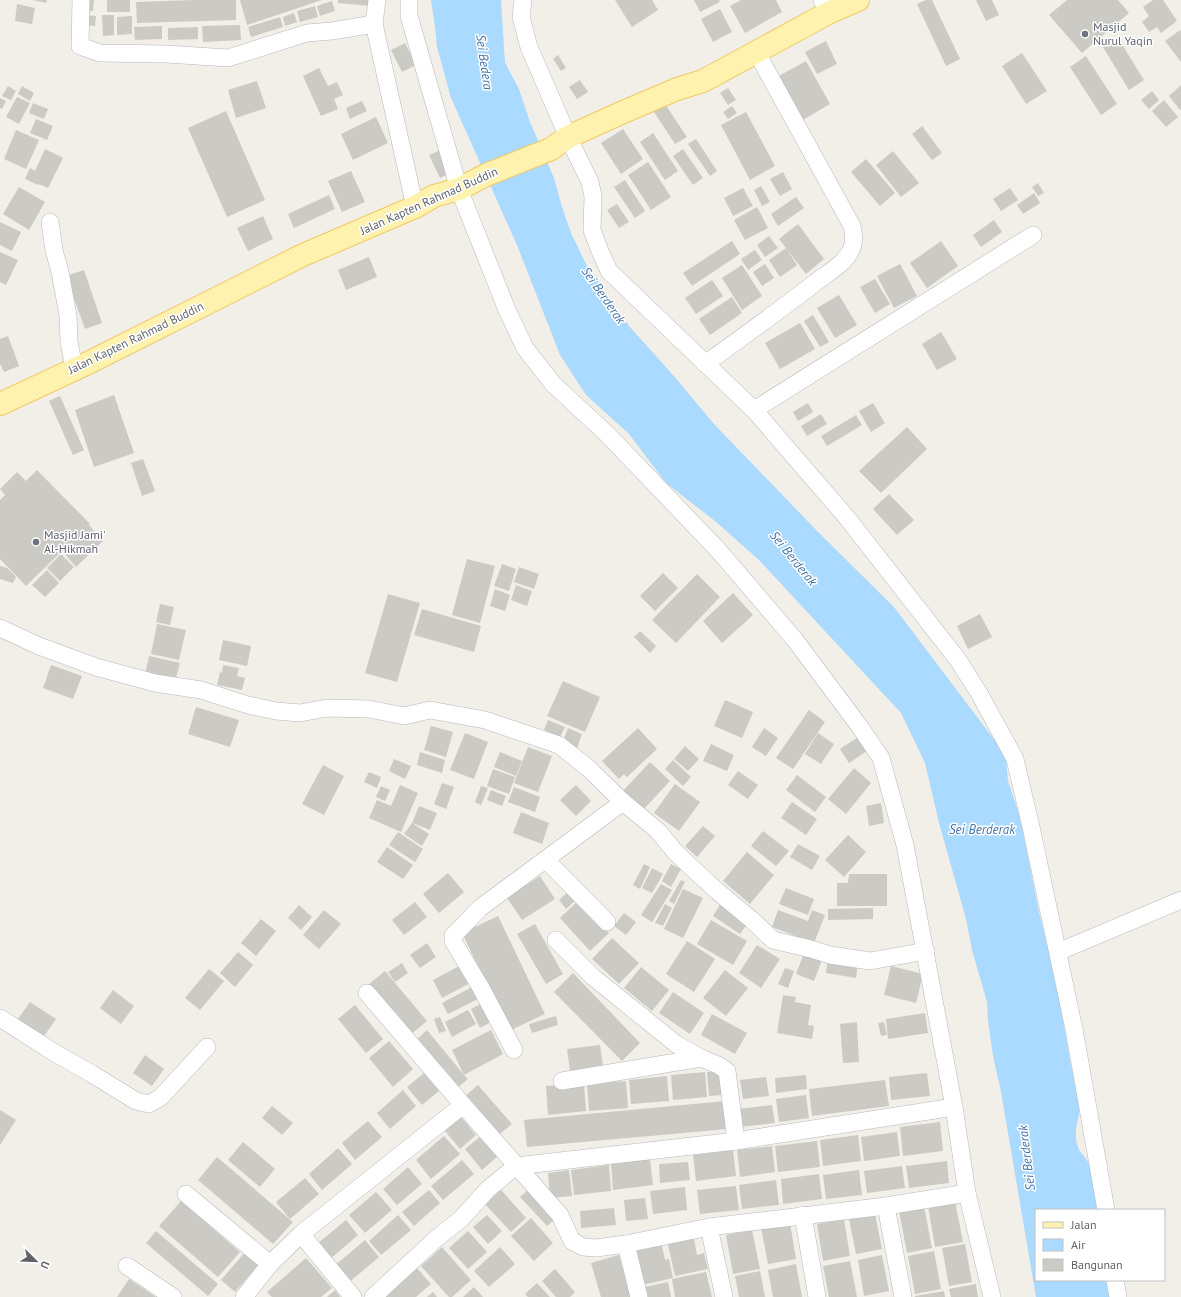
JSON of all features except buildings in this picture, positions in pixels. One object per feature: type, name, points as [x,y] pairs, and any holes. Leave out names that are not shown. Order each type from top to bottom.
[{"type":"main road","name":"Jalan Kapten Rahmad Buddin","points":[[0,404],[74,369],[303,255],[415,207],[434,196],[459,189],[486,175],[560,143],[677,89],[703,81],[757,53],[825,7],[858,0]]},
{"type":"street","points":[[81,0],[80,46],[100,53],[166,54],[228,58],[307,33],[332,31],[374,24]]},
{"type":"street","points":[[377,0],[374,24],[415,207]]},
{"type":"street","points":[[409,0],[410,16],[459,189],[507,310],[525,348],[553,384],[608,435],[719,551],[795,640],[860,727],[881,758],[905,845],[954,1107],[967,1193],[992,1297]]},
{"type":"street","points":[[523,0],[521,17],[529,47],[560,143],[590,182],[593,196],[592,230],[609,271],[754,410],[848,519],[958,660],[979,693],[1015,759],[1074,1029],[1106,1209]]},
{"type":"street","points":[[705,364],[846,259],[854,244],[852,226],[757,53]]},
{"type":"street","points":[[50,222],[54,250],[60,272],[68,315],[69,341],[74,369]]},
{"type":"street","points":[[754,410],[1033,236]]},
{"type":"street","points":[[0,628],[39,646],[96,667],[155,682],[201,690],[248,705],[276,711],[300,713],[327,708],[362,709],[404,716],[430,710],[485,720],[559,745],[588,768],[623,802],[658,831],[676,853],[773,940],[830,955],[870,962],[926,951]]},
{"type":"street","points":[[514,1050],[481,988],[452,941],[453,936],[480,908],[623,802]]},
{"type":"street","points":[[546,860],[607,922]]},
{"type":"street","points":[[1058,952],[1180,903]]},
{"type":"street","points":[[556,940],[593,977],[676,1044],[701,1058],[718,1065],[727,1072],[736,1141]]},
{"type":"street","points":[[367,993],[560,1215],[572,1241],[582,1247],[596,1248],[626,1244],[708,1227],[886,1206],[967,1193]]},
{"type":"street","points":[[0,1018],[55,1053],[136,1101],[149,1104],[161,1097],[207,1047]]},
{"type":"street","points":[[562,1082],[701,1058]]},
{"type":"street","points":[[244,1297],[270,1264],[301,1234],[463,1105]]},
{"type":"street","points":[[373,1297],[461,1218],[488,1189],[516,1166],[736,1141],[954,1107]]},
{"type":"street","points":[[186,1194],[270,1264]]},
{"type":"street","points":[[886,1206],[904,1297]]},
{"type":"street","points":[[803,1215],[817,1297]]},
{"type":"street","points":[[708,1227],[724,1297]]},
{"type":"street","points":[[301,1234],[353,1297]]},
{"type":"street","points":[[626,1244],[639,1297]]},
{"type":"street","points":[[127,1266],[173,1297]]},
{"type":"street","points":[[1115,1281],[1118,1297]]},
{"type":"water","name":"Sei Berderak","points":[[431,0],[501,0],[505,63],[519,89],[530,122],[554,178],[571,233],[587,266],[629,326],[714,424],[820,534],[894,607],[999,746],[1006,759],[1008,781],[1020,817],[1039,912],[1056,980],[1071,1066],[1080,1099],[1076,1140],[1079,1150],[1093,1168],[1096,1177],[1097,1209],[1035,1209],[1035,1281],[1113,1281],[1117,1297],[1036,1297],[1001,1092],[993,1056],[987,1002],[972,950],[966,919],[939,823],[925,763],[901,713],[759,560],[715,521],[666,483],[629,434],[586,395],[560,355],[517,245],[451,98],[437,47]]},
{"type":"place","name":"Masjid Nurul Yaqin","points":[[1085,34]]},
{"type":"place","name":"Masjid Jami' Al-Hikmah","points":[[36,542]]},
{"type":"water label","name":"Sei Bedera","points":[[485,62]]}]
